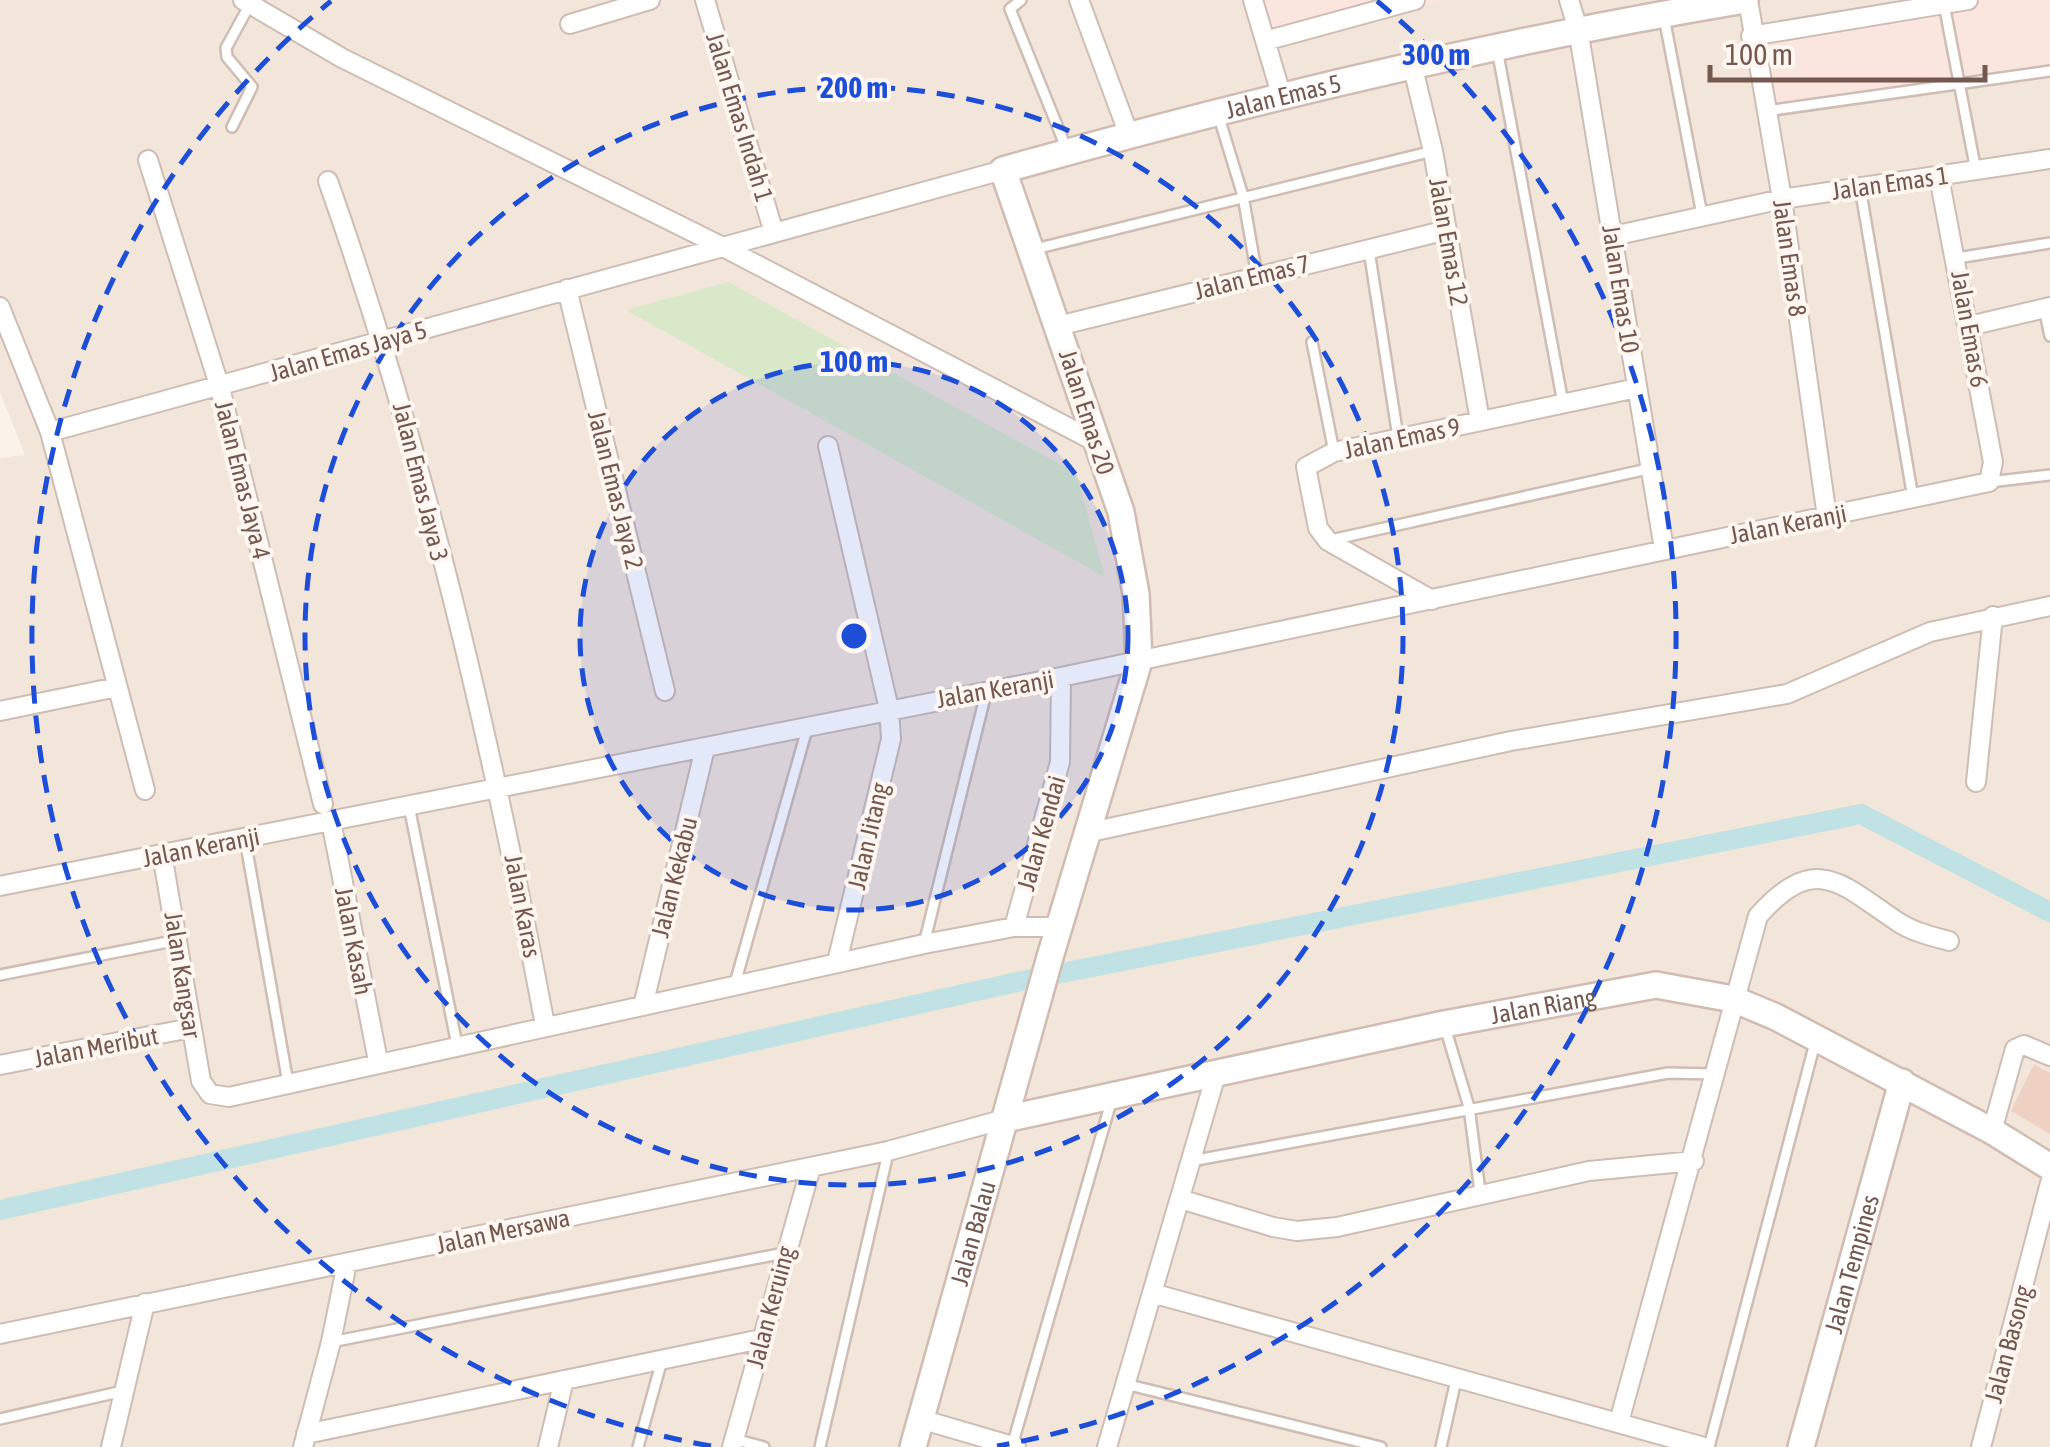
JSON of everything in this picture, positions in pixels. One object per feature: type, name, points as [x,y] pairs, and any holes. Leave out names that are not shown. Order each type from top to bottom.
[{"type":"street","points":[[570,24],[650,0]]},
{"type":"street","name":"Jalan Emas Indah 1","points":[[705,0],[774,233]]},
{"type":"street","points":[[1078,0],[1129,134]]},
{"type":"street","points":[[1253,0],[1280,94]]},
{"type":"street","points":[[1265,41],[1378,4],[1415,0]]},
{"type":"street","name":"Jalan Emas 10","points":[[1569,0],[1578,29],[1664,549]]},
{"type":"street","name":"Jalan Emas 5","points":[[1002,170],[1280,94],[1578,29],[1746,0]]},
{"type":"street","name":"Jalan Emas 8","points":[[1746,0],[1782,198],[1827,517]]},
{"type":"street","points":[[1751,36],[1968,0]]},
{"type":"street","points":[[247,2],[342,58],[535,158],[723,248],[1094,440]]},
{"type":"street","name":"Jalan Emas 12","points":[[1412,64],[1432,151],[1480,421]]},
{"type":"street","name":"Jalan Emas 1","points":[[1613,236],[1782,198],[2050,159]]},
{"type":"street","name":"Jalan Emas Jaya 4","points":[[148,160],[220,388],[327,812]]},
{"type":"street","name":"Jalan Emas Jaya 5","points":[[50,432],[1002,170]]},
{"type":"street","name":"Jalan Emas 20","points":[[1002,170],[1121,512],[1130,554],[1139,661]]},
{"type":"street","name":"Jalan Emas 6","points":[[1939,177],[1970,326],[1992,462],[1988,482]]},
{"type":"street","name":"Jalan Emas Jaya 3","points":[[328,181],[384,340],[500,787]]},
{"type":"street","name":"Jalan Emas 7","points":[[1058,326],[1368,246],[1447,230]]},
{"type":"street","name":"Jalan Emas Jaya 2","points":[[567,289],[665,691]]},
{"type":"street","points":[[0,307],[50,432],[145,790]]},
{"type":"street","points":[[1970,326],[2047,307]]},
{"type":"street","name":"Jalan Emas 9","points":[[1328,541],[1318,528],[1304,474],[1310,462],[1334,452],[1637,388]]},
{"type":"street","name":"Jalan Jitang","points":[[828,446],[889,709],[890,739],[837,962]]},
{"type":"street","name":"Jalan Keranji","points":[[0,886],[244,839],[327,812],[409,806],[705,748],[1988,482]]},
{"type":"street","points":[[1328,541],[1432,600]]},
{"type":"street","points":[[1086,833],[1511,741],[1786,694],[1884,648],[1993,616],[2050,606]]},
{"type":"street","points":[[1976,782],[1993,616]]},
{"type":"street","name":"Jalan Balau","points":[[912,1447],[1050,957],[1139,661]]},
{"type":"street","name":"Jalan Kendai","points":[[1014,928],[1060,762],[1062,677]]},
{"type":"street","points":[[0,711],[117,687]]},
{"type":"street","name":"Jalan Kekabu","points":[[643,1006],[705,748]]},
{"type":"street","name":"Jalan Karas","points":[[500,787],[546,1025]]},
{"type":"street","name":"Jalan Kasah","points":[[327,812],[378,1060]]},
{"type":"street","name":"Jalan Kangsar","points":[[162,854],[200,1080],[210,1094],[229,1096],[288,1084]]},
{"type":"street","points":[[1619,1422],[1694,1161],[1732,999],[1758,916],[1783,892],[1814,880],[1846,884],[1912,930],[1949,941]]},
{"type":"street","points":[[288,1084],[378,1060],[924,944],[1014,928],[1059,927]]},
{"type":"street","name":"Jalan Riang","points":[[1005,1119],[1444,1024],[1656,985],[1732,999],[1817,1036],[1992,1130],[2050,1167]]},
{"type":"street","name":"Jalan Meribut","points":[[0,1065],[191,1028]]},
{"type":"street","points":[[1992,1130],[2014,1049],[2024,1045],[2045,1053],[2050,1030]]},
{"type":"street","points":[[1106,1447],[1216,1072]]},
{"type":"street","name":"Jalan Tempines","points":[[1801,1447],[1902,1082]]},
{"type":"street","name":"Jalan Mersawa","points":[[0,1334],[888,1151],[1005,1119]]},
{"type":"street","points":[[1180,1198],[1297,1231],[1337,1227],[1480,1192],[1588,1171],[1694,1161]]},
{"type":"street","name":"Jalan Keruing","points":[[733,1443],[811,1167]]},
{"type":"street","name":"Jalan Basong","points":[[1981,1447],[2050,1183]]},
{"type":"street","points":[[347,1263],[332,1342],[305,1440],[761,1339]]},
{"type":"street","points":[[1152,1294],[1706,1447]]},
{"type":"street","points":[[111,1447],[145,1303]]},
{"type":"street","points":[[548,1447],[564,1380]]},
{"type":"street","points":[[920,1419],[1014,1446]]},
{"type":"lane","points":[[1020,0],[1010,9],[1068,152]]},
{"type":"lane","points":[[232,127],[252,87],[227,57],[226,48],[247,2]]},
{"type":"lane","points":[[1944,4],[1976,171]]},
{"type":"lane","points":[[1663,14],[1702,214]]},
{"type":"lane","points":[[1496,46],[1563,403]]},
{"type":"lane","points":[[1764,112],[2050,71]]},
{"type":"lane","points":[[1218,111],[1243,196],[1258,276]]},
{"type":"lane","points":[[1032,250],[1432,151]]},
{"type":"lane","points":[[1860,187],[1912,498]]},
{"type":"lane","points":[[1957,258],[2050,243]]},
{"type":"lane","points":[[1368,246],[1398,440]]},
{"type":"lane","points":[[2047,307],[2050,336]]},
{"type":"lane","points":[[1312,342],[1334,452]]},
{"type":"lane","points":[[1328,541],[1652,468]]},
{"type":"lane","points":[[1988,482],[2050,475]]},
{"type":"lane","points":[[924,944],[987,691]]},
{"type":"lane","points":[[734,987],[807,726]]},
{"type":"lane","points":[[409,806],[457,1045]]},
{"type":"lane","points":[[244,839],[288,1084]]},
{"type":"lane","points":[[0,975],[178,940]]},
{"type":"lane","points":[[1444,1024],[1468,1107],[1480,1192]]},
{"type":"lane","points":[[1706,1447],[1817,1036]]},
{"type":"lane","points":[[1191,1160],[1668,1073],[1717,1074]]},
{"type":"lane","points":[[1014,1446],[1113,1094]]},
{"type":"lane","points":[[820,1447],[888,1151]]},
{"type":"lane","points":[[332,1342],[784,1254]]},
{"type":"lane","points":[[638,1447],[662,1360]]},
{"type":"lane","points":[[1442,1447],[1456,1380]]},
{"type":"lane","points":[[1125,1384],[1381,1447]]},
{"type":"lane","points":[[0,1419],[123,1391]]},
{"type":"lane","points":[[733,1443],[764,1447]]},
{"type":"shaded area","points":[[0,0],[2050,0],[2050,1447],[0,1447],[0,458],[25,455],[0,392]]},
{"type":"shaded area","points":[[1245,0],[1442,0],[1259,49]]},
{"type":"shaded area","points":[[1930,0],[2050,0],[2050,78],[1758,118],[1744,30]]},
{"type":"green space","points":[[728,282],[1076,473],[1105,577],[626,310]]},
{"type":"building","points":[[2034,1064],[2050,1073],[2050,1134],[2011,1111]]},
{"type":"waterway","points":[[0,1210],[1017,982],[1861,814],[2050,912]]}]
